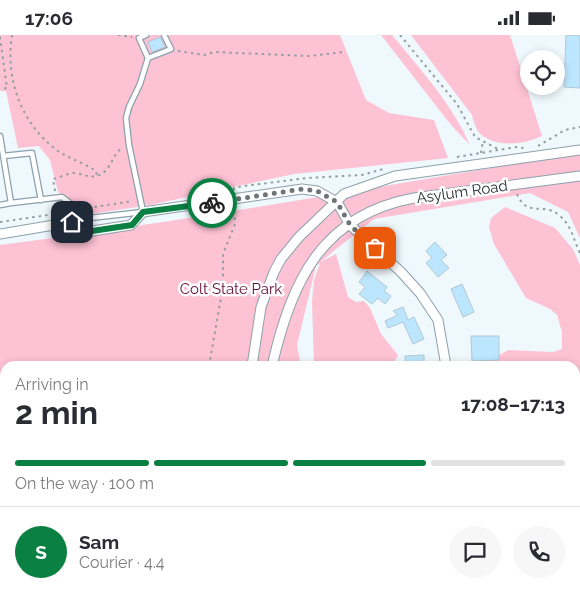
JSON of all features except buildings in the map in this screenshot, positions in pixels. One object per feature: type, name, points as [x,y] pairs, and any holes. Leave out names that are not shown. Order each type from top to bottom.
[{"type":"street","name":"Asylum Road","points":[[337,202],[344,194],[395,176],[580,150]]},
{"type":"street","name":"Asylum Road","points":[[350,225],[374,210],[402,201],[580,176]]},
{"type":"street","points":[[0,234],[72,222],[92,231],[132,225],[143,212],[310,189],[337,202],[350,225],[401,272],[432,309],[438,320],[445,361]]},
{"type":"street","points":[[253,361],[261,307],[274,272],[292,244],[337,202]]},
{"type":"street","points":[[273,361],[283,321],[302,274],[324,246],[350,225]]},
{"type":"lane","points":[[0,205],[62,197],[90,218],[143,212],[129,145],[127,112],[140,84],[148,58],[140,38],[146,35]]},
{"type":"lane","points":[[148,58],[171,49],[164,35]]},
{"type":"lane","points":[[0,135],[11,203]]},
{"type":"lane","points":[[3,156],[32,153],[41,200]]},
{"type":"path","points":[[12,35],[10,63],[16,97],[36,131],[58,151],[96,171],[97,176]]},
{"type":"path","points":[[118,35],[140,38]]},
{"type":"path","points":[[400,35],[457,104],[471,132],[500,150],[506,160]]},
{"type":"path","points":[[0,36],[7,88],[0,89]]},
{"type":"path","points":[[171,49],[204,55],[214,52],[309,56],[344,52]]},
{"type":"path","points":[[534,148],[565,130],[580,127]]},
{"type":"path","points":[[481,153],[483,141]]},
{"type":"path","points":[[55,192],[52,179],[74,173],[89,178],[102,174],[112,164],[117,152],[129,145]]},
{"type":"path","points":[[500,150],[516,147],[529,148]]},
{"type":"path","points":[[210,361],[223,286],[223,254],[235,224],[234,188],[307,177]]},
{"type":"path","points":[[514,185],[522,203],[528,208],[550,209],[564,219],[572,231],[580,253]]},
{"type":"path","points":[[0,222],[140,200]]},
{"type":"green space","points":[[0,35],[340,35],[366,100],[389,113],[434,120],[448,158],[294,174],[150,205],[91,214],[58,192],[50,160],[39,146],[18,148],[6,91],[0,91]]},
{"type":"green space","points":[[381,35],[392,35],[425,74],[454,115],[470,145],[451,125]]},
{"type":"green space","points":[[411,35],[510,35],[520,67],[520,95],[529,95],[542,136],[526,142],[499,143],[483,136],[477,130],[472,115]]},
{"type":"green space","name":"Colt State Park","points":[[580,153],[580,238],[568,212],[530,193],[374,219],[320,262],[336,254],[348,297],[356,302],[364,301],[370,308],[381,334],[398,355],[395,361],[314,361],[312,301],[314,280],[320,263],[316,266],[297,345],[300,361],[0,361],[0,245],[363,190]]},
{"type":"green space","points":[[505,207],[555,228],[573,249],[580,265],[580,361],[490,361],[508,350],[553,352],[562,349],[562,332],[557,315],[550,309],[526,298],[494,244],[489,227],[491,218]]},
{"type":"way so far","points":[[212,203],[310,189],[337,202],[350,225],[375,248]]},
{"type":"route","points":[[72,222],[92,231],[132,225],[143,212],[212,203]]}]
